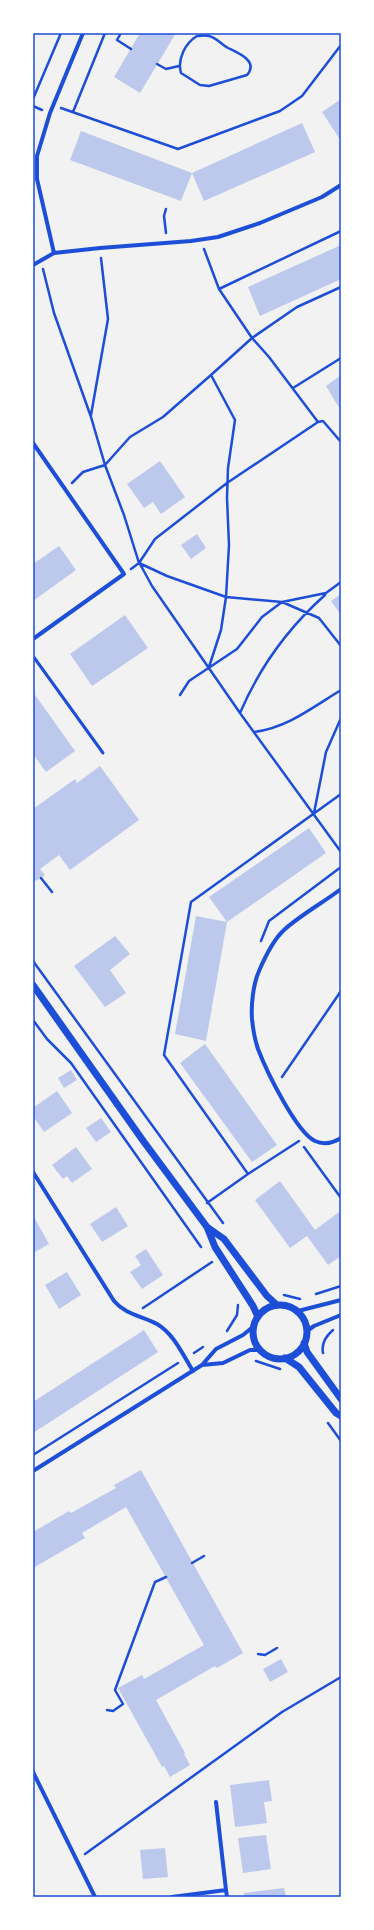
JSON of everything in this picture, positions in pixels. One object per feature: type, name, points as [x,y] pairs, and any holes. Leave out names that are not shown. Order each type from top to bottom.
[{"type":"street","points":[[54,253],[37,179],[37,156],[53,105],[83,33]]},
{"type":"street","points":[[33,265],[54,253],[203,240],[218,237],[322,197],[341,185]]},
{"type":"street","points":[[33,443],[124,574],[33,639]]},
{"type":"street","points":[[341,889],[284,930],[271,948],[258,973],[253,997],[252,1018],[258,1047],[292,1116],[307,1136],[324,1144],[334,1142],[341,1138]]},
{"type":"street","points":[[33,985],[144,1142],[207,1227],[215,1247],[253,1306],[258,1317]]},
{"type":"street","points":[[33,1172],[114,1301],[125,1311],[163,1328],[178,1346],[193,1371]]},
{"type":"street","points":[[207,1227],[224,1239],[267,1296],[277,1305]]},
{"type":"street","points":[[298,1311],[341,1300]]},
{"type":"street","points":[[277,1305],[289,1306],[298,1311],[304,1318],[307,1330],[304,1343],[296,1354],[286,1358],[275,1358],[268,1356],[260,1350],[254,1340],[254,1326],[258,1317],[268,1308],[277,1305]]},
{"type":"street","points":[[307,1330],[341,1315]]},
{"type":"street","points":[[33,1471],[193,1371],[202,1365],[216,1349],[243,1335],[254,1326]]},
{"type":"street","points":[[304,1343],[307,1352],[341,1399]]},
{"type":"street","points":[[202,1365],[224,1363],[250,1350],[260,1350]]},
{"type":"street","points":[[286,1358],[299,1367],[336,1413],[341,1416]]},
{"type":"street","points":[[33,1772],[95,1897]]},
{"type":"street","points":[[216,1802],[227,1897]]},
{"type":"street","points":[[172,1897],[226,1890]]},
{"type":"lane","points":[[33,656],[103,753]]},
{"type":"path","points":[[33,100],[61,33]]},
{"type":"path","points":[[73,112],[105,33]]},
{"type":"path","points":[[121,33],[117,40],[131,49]]},
{"type":"path","points":[[197,36],[207,36],[215,38],[228,48],[235,50],[247,59],[251,64],[251,71],[248,75],[209,86],[200,85],[181,73],[179,66],[185,47],[190,40],[197,36]]},
{"type":"path","points":[[53,105],[178,149],[280,111],[302,96],[341,45]]},
{"type":"path","points":[[157,64],[166,69],[179,66]]},
{"type":"path","points":[[166,209],[164,216],[167,243]]},
{"type":"path","points":[[219,289],[341,231]]},
{"type":"path","points":[[203,240],[205,254],[219,289],[252,338],[269,357],[318,422]]},
{"type":"path","points":[[91,417],[108,319],[100,248]]},
{"type":"path","points":[[40,261],[54,313],[91,417],[105,465],[140,563],[152,586],[209,666],[240,713],[341,852]]},
{"type":"path","points":[[65,489],[83,472],[105,465],[130,437],[164,417],[252,338],[297,307],[341,287]]},
{"type":"path","points":[[293,388],[341,358]]},
{"type":"path","points":[[209,666],[221,630],[226,597],[229,545],[227,483],[235,420],[211,375]]},
{"type":"path","points":[[124,574],[140,563],[155,538],[227,483],[318,422],[323,421],[341,442]]},
{"type":"path","points":[[140,563],[167,576],[226,597],[282,602],[326,594]]},
{"type":"path","points":[[240,713],[250,690],[286,633],[305,612],[341,582]]},
{"type":"path","points":[[180,695],[189,681],[209,666],[237,649],[262,617],[282,602]]},
{"type":"path","points":[[282,602],[319,618],[341,646]]},
{"type":"path","points":[[254,732],[265,731],[286,724],[341,690]]},
{"type":"path","points":[[314,814],[319,781],[326,752],[341,718]]},
{"type":"path","points":[[248,1174],[164,1055],[191,902],[341,794]]},
{"type":"path","points":[[261,942],[269,921],[341,867]]},
{"type":"path","points":[[40,878],[52,892]]},
{"type":"path","points":[[33,961],[207,1202],[226,1226]]},
{"type":"path","points":[[276,1086],[341,991]]},
{"type":"path","points":[[33,1020],[47,1039],[71,1063],[202,1249]]},
{"type":"path","points":[[296,1134],[341,1198]]},
{"type":"path","points":[[207,1202],[307,1136]]},
{"type":"path","points":[[139,1317],[144,1306],[211,1262],[216,1268]]},
{"type":"path","points":[[314,1295],[341,1286]]},
{"type":"path","points":[[280,1294],[304,1300]]},
{"type":"path","points":[[222,1335],[228,1330],[237,1315],[238,1300]]},
{"type":"path","points":[[325,1359],[322,1349],[323,1342],[326,1336],[334,1329]]},
{"type":"path","points":[[33,1455],[150,1379],[204,1347]]},
{"type":"path","points":[[253,1359],[275,1369],[285,1370]]},
{"type":"path","points":[[192,1563],[204,1556]]},
{"type":"path","points":[[107,1710],[113,1711],[123,1704],[115,1690],[155,1582],[166,1577]]},
{"type":"path","points":[[258,1654],[266,1655],[277,1648]]},
{"type":"path","points":[[77,1859],[282,1712],[341,1677]]},
{"type":"building","points":[[140,33],[176,33],[140,93],[114,77]]},
{"type":"building","points":[[341,99],[341,136],[339,138],[322,112]]},
{"type":"building","points":[[302,123],[315,152],[204,201],[192,173]]},
{"type":"building","points":[[81,131],[192,173],[181,201],[70,160]]},
{"type":"building","points":[[341,245],[341,279],[260,316],[248,287]]},
{"type":"building","points":[[341,375],[341,411],[326,386]]},
{"type":"building","points":[[160,461],[185,497],[161,514],[153,502],[144,508],[127,484]]},
{"type":"building","points":[[197,534],[206,548],[191,559],[181,545]]},
{"type":"building","points":[[59,546],[76,570],[33,601],[33,564]]},
{"type":"building","points":[[341,594],[341,615],[331,601]]},
{"type":"building","points":[[125,615],[148,648],[92,686],[70,654]]},
{"type":"building","points":[[33,692],[75,751],[46,772],[33,754]]},
{"type":"building","points":[[100,766],[139,820],[70,870],[59,855],[40,869],[45,875],[36,881],[33,877],[33,809],[75,779],[77,783]]},
{"type":"building","points":[[309,828],[326,853],[227,922],[209,897]]},
{"type":"building","points":[[196,916],[227,922],[206,1041],[175,1034]]},
{"type":"building","points":[[115,936],[130,954],[110,970],[126,993],[105,1007],[74,966]]},
{"type":"building","points":[[205,1044],[277,1145],[252,1162],[180,1063]]},
{"type":"building","points":[[71,1070],[77,1080],[64,1088],[58,1078]]},
{"type":"building","points":[[57,1091],[72,1113],[44,1132],[33,1116],[33,1108]]},
{"type":"building","points":[[101,1118],[111,1132],[96,1142],[86,1128]]},
{"type":"building","points":[[76,1147],[92,1169],[72,1183],[67,1176],[63,1179],[52,1165]]},
{"type":"building","points":[[280,1181],[315,1230],[339,1212],[341,1214],[341,1256],[328,1265],[307,1236],[290,1248],[255,1200]]},
{"type":"building","points":[[116,1207],[128,1226],[102,1242],[90,1224]]},
{"type":"building","points":[[34,1217],[49,1244],[33,1253],[33,1218]]},
{"type":"building","points":[[146,1249],[163,1275],[142,1289],[130,1272],[141,1265],[135,1256]]},
{"type":"building","points":[[67,1272],[81,1295],[59,1309],[45,1285]]},
{"type":"building","points":[[144,1330],[158,1352],[33,1433],[33,1402]]},
{"type":"building","points":[[141,1470],[243,1653],[217,1668],[215,1666],[156,1700],[190,1765],[170,1777],[164,1766],[162,1767],[118,1688],[142,1675],[144,1679],[204,1645],[126,1507],[82,1533],[85,1538],[33,1568],[33,1532],[69,1511],[71,1513],[116,1488],[114,1485]]},
{"type":"building","points":[[281,1659],[288,1672],[270,1682],[263,1669]]},
{"type":"building","points":[[269,1780],[272,1801],[264,1802],[267,1823],[235,1827],[230,1785]]},
{"type":"building","points":[[266,1835],[271,1869],[243,1873],[238,1838]]},
{"type":"building","points":[[165,1848],[168,1877],[143,1879],[140,1850]]},
{"type":"building","points":[[284,1888],[286,1897],[244,1897],[244,1893]]}]
